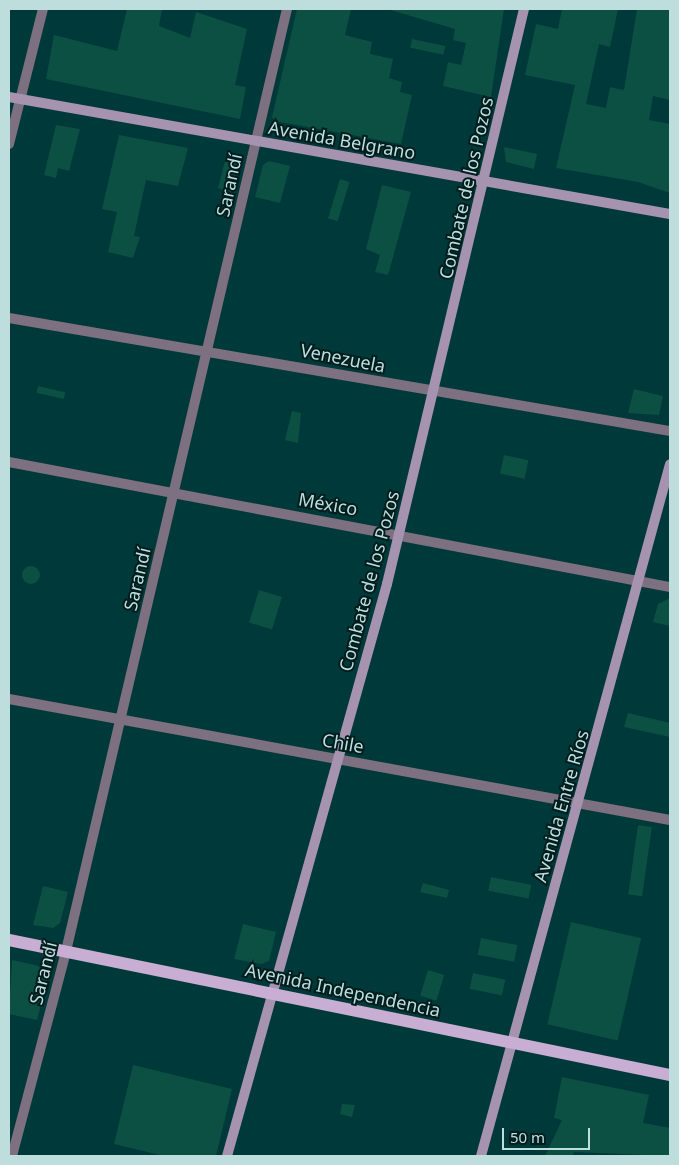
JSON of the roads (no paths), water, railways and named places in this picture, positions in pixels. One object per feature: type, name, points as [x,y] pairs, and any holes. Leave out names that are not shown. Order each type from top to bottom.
[{"type":"main road","name":"Combate de los Pozos","points":[[227,1156],[400,533],[524,9]]},
{"type":"main road","name":"Avenida Belgrano","points":[[9,96],[670,214]]},
{"type":"main road","name":"Avenida Entre Ríos","points":[[481,1156],[641,582],[670,464]]},
{"type":"main road","name":"Avenida Independencia","points":[[9,940],[670,1075]]},
{"type":"street","points":[[9,144],[43,9]]},
{"type":"street","name":"Sarandí","points":[[12,1156],[66,951],[120,719],[210,350],[255,141],[287,9]]},
{"type":"street","name":"Venezuela","points":[[9,318],[210,350],[434,392],[670,431]]},
{"type":"street","name":"México","points":[[9,462],[174,494],[400,533],[670,587]]},
{"type":"street","name":"Chile","points":[[9,699],[670,820]]}]
